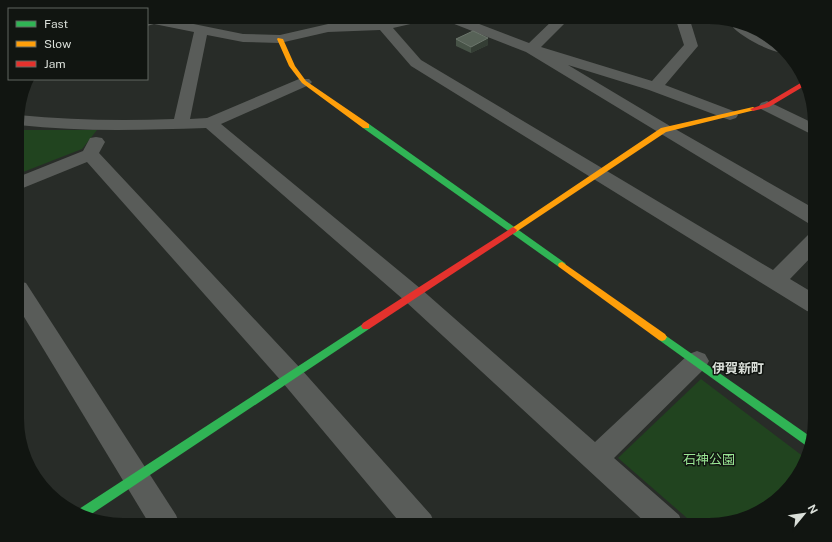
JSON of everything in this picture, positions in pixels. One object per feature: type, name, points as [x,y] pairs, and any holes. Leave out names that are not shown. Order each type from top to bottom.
[{"type":"street","points":[[173,24],[244,38],[280,39],[328,28],[384,26],[393,24]]},
{"type":"street","points":[[466,24],[531,49],[655,87],[730,115]]},
{"type":"street","points":[[531,49],[557,24]]},
{"type":"street","points":[[655,87],[692,46],[684,24]]},
{"type":"street","points":[[384,26],[416,63],[808,301]]},
{"type":"street","points":[[181,124],[201,30]]},
{"type":"street","points":[[743,30],[762,40]]},
{"type":"street","points":[[280,39],[292,66],[304,82],[806,440]]},
{"type":"street","points":[[531,49],[664,130],[808,214]]},
{"type":"street","points":[[24,121],[67,125],[105,126],[210,123],[304,82]]},
{"type":"street","points":[[86,511],[664,130],[767,106],[800,86]]},
{"type":"street","points":[[767,106],[808,127]]},
{"type":"street","points":[[210,123],[413,295],[661,518]]},
{"type":"street","points":[[24,182],[90,154],[105,126]]},
{"type":"street","points":[[90,154],[292,376],[415,518]]},
{"type":"street","points":[[775,281],[808,247]]},
{"type":"street","points":[[24,299],[162,518]]},
{"type":"street","points":[[596,459],[697,361]]},
{"type":"green space","points":[[24,130],[97,130],[82,149],[24,172]]},
{"type":"green space","name":"石神公園","points":[[701,379],[801,455],[788,479],[769,498],[759,505],[741,513],[716,518],[687,518],[618,458]]},
{"type":"building","points":[[473,31],[488,38],[471,47],[456,39]]},
{"type":"traffic: fast","points":[[366,126],[562,265]]},
{"type":"traffic: fast","points":[[86,511],[366,326]]},
{"type":"traffic: fast","points":[[662,337],[806,440]]},
{"type":"traffic: slow","points":[[280,39],[292,66],[304,82],[366,126]]},
{"type":"traffic: slow","points":[[513,230],[664,130],[753,109]]},
{"type":"traffic: slow","points":[[562,265],[662,337]]},
{"type":"traffic: jam","points":[[753,109],[767,106],[800,86]]},
{"type":"traffic: jam","points":[[366,326],[513,230]]},
{"type":"district","name":"伊賀新町","points":[[738,368]]}]
